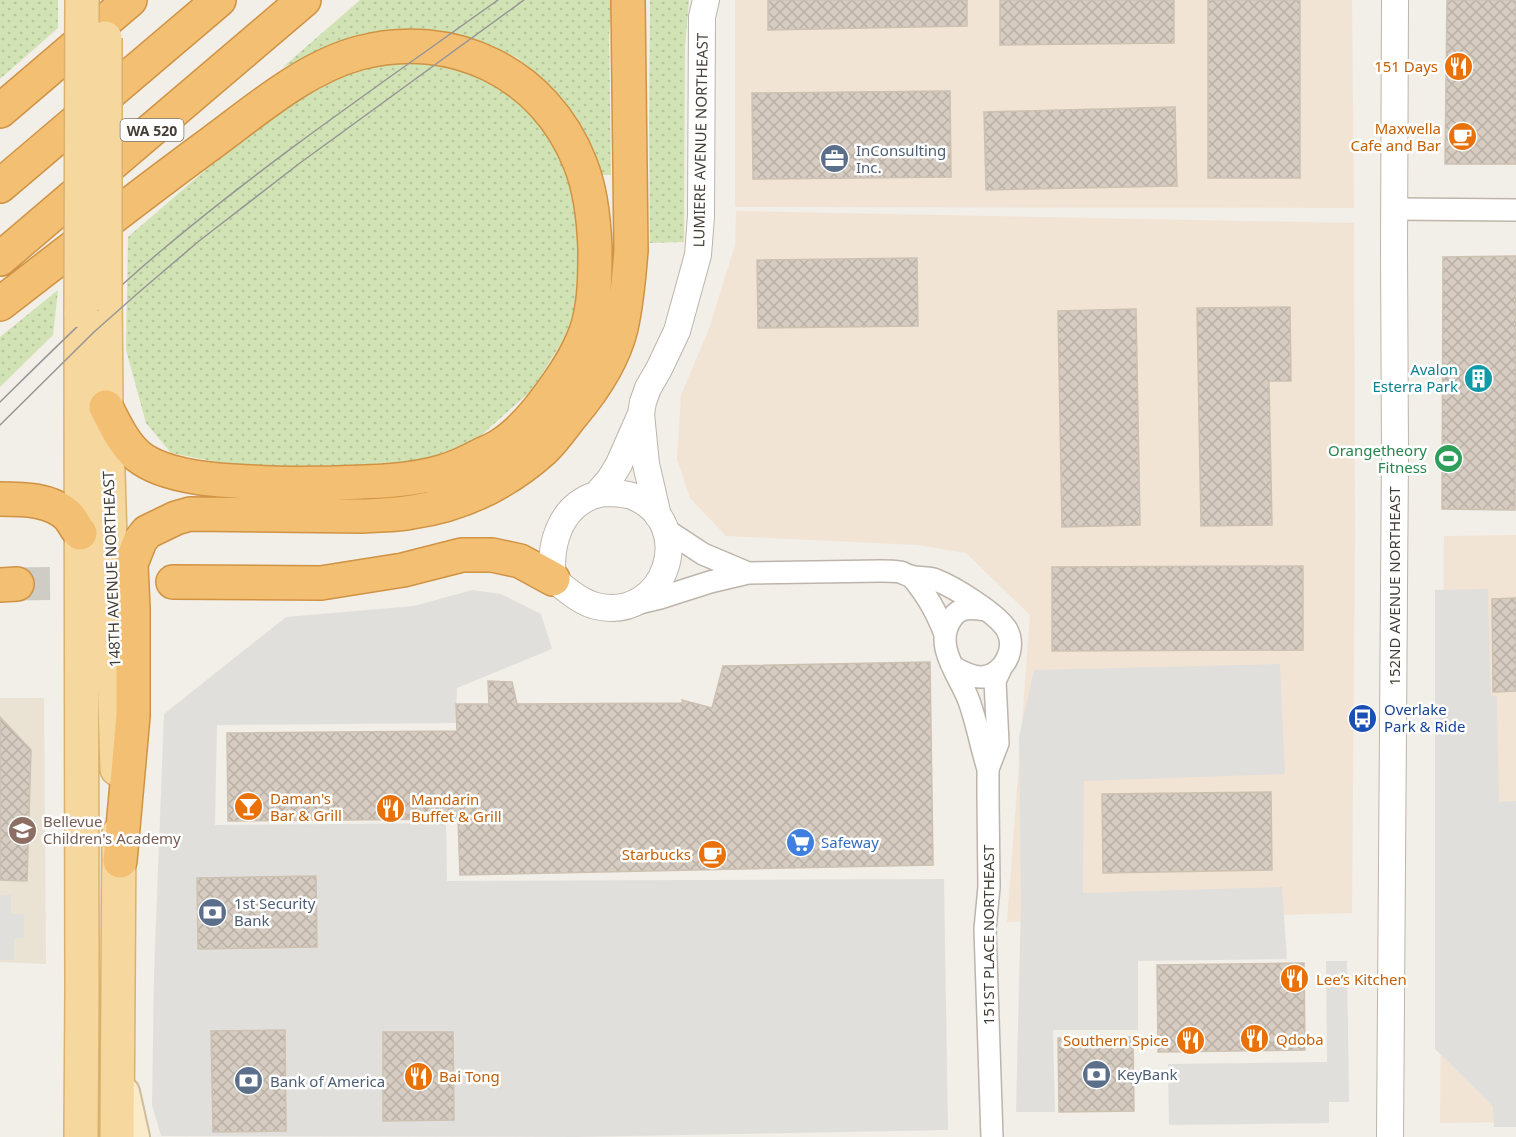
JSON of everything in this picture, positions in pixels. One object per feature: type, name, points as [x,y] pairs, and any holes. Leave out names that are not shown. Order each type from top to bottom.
[{"type":"highway","points":[[0,111],[130,0]]},
{"type":"highway","points":[[0,186],[219,0]]},
{"type":"highway","name":"WA 520","points":[[0,259],[304,0]]},
{"type":"highway","points":[[120,861],[133,716],[134,609],[131,564],[140,541],[147,532],[190,514],[390,515],[455,503],[515,472],[544,449],[599,380],[621,329],[631,250],[628,0]]},
{"type":"highway","points":[[0,304],[162,179],[278,94],[335,61],[360,53],[407,46],[425,47],[445,49],[485,62],[521,82],[537,97],[551,113],[573,146],[590,194],[593,222],[595,279],[590,321],[579,348],[564,375],[537,413],[501,445],[438,473],[400,479],[363,483],[232,480],[189,475],[154,465],[137,454],[124,440],[106,407]]},
{"type":"highway","points":[[0,499],[22,499],[51,504],[68,515],[80,533]]},
{"type":"highway","points":[[173,582],[321,583],[403,570],[462,555],[492,555],[520,561],[553,579]]},
{"type":"main road","name":"148TH AVENUE NORTHEAST","points":[[82,0],[93,303],[106,407],[120,861],[117,1137]]},
{"type":"main road","name":"148TH AVENUE NORTHEAST","points":[[81,1137],[80,533],[82,500],[80,404],[93,303],[105,0]]},
{"type":"main road","points":[[118,1059],[135,1137]]},
{"type":"street","name":"LUMIERE AVENUE NORTHEAST","points":[[596,495],[619,464],[641,414],[648,388],[677,331],[698,255],[701,216],[702,17],[706,0]]},
{"type":"street","name":"152ND AVENUE NORTHEAST","points":[[1390,1137],[1395,454],[1395,0]]},
{"type":"street","points":[[1394,209],[1516,210]]},
{"type":"street","name":"LUMIERE AVENUE NORTHEAST","points":[[641,414],[646,464],[662,522]]},
{"type":"street","points":[[748,573],[703,554],[662,522],[646,504],[630,496],[613,493],[596,495],[579,502],[566,515],[557,532],[551,565],[553,579],[578,598],[594,606],[613,608],[660,598],[748,573],[881,571],[901,572],[911,576],[934,579],[964,595],[1001,622],[1010,637],[1011,648],[1001,668],[982,677],[972,676],[953,667],[945,648],[945,634],[939,617],[925,591],[911,576]]},
{"type":"street","points":[[631,605],[647,596],[660,582],[668,565],[669,547],[662,522]]},
{"type":"street","points":[[945,634],[949,623],[958,611],[966,608],[986,610]]},
{"type":"street","name":"151ST PLACE NORTHEAST","points":[[953,667],[969,700],[988,769],[989,887],[985,929],[992,1137]]},
{"type":"street","name":"151ST PLACE NORTHEAST","points":[[988,769],[998,744],[995,681],[1001,668]]},
{"type":"shaded area","points":[[735,0],[1352,0],[1354,208],[735,207]]},
{"type":"shaded area","points":[[736,211],[1354,223],[1355,535],[1352,913],[1007,922],[1030,615],[966,553],[917,545],[726,536],[690,498],[677,459],[681,395],[709,329],[735,245]]},
{"type":"shaded area","points":[[1516,535],[1516,1122],[1440,1123],[1444,536]]},
{"type":"shaded area","points":[[1488,589],[1491,695],[1497,697],[1499,802],[1516,801],[1516,1127],[1494,1127],[1493,1106],[1435,1049],[1435,590]]},
{"type":"shaded area","points":[[472,590],[501,594],[541,614],[552,649],[457,688],[456,723],[217,725],[215,825],[446,823],[447,881],[944,879],[948,1130],[576,1137],[161,1136],[152,1105],[154,975],[164,714],[286,617],[414,606]],"holes":[[[316,877],[317,947],[198,949],[197,879]],[[285,1030],[286,1130],[213,1132],[212,1031]],[[452,1032],[453,1120],[383,1121],[383,1033]]]},
{"type":"shaded area","points":[[1280,664],[1285,774],[1084,781],[1083,893],[1282,887],[1287,959],[1138,961],[1138,1030],[1053,1030],[1055,1112],[1016,1112],[1021,902],[1019,737],[1034,670]]},
{"type":"shaded area","name":"Bellevue Children's Academy","points":[[0,698],[44,698],[46,964],[0,962]]},
{"type":"shaded area","points":[[0,895],[11,895],[11,914],[24,914],[24,938],[14,938],[14,960],[0,960]]},
{"type":"shaded area","points":[[1326,961],[1347,961],[1349,1102],[1329,1102],[1329,1123],[1169,1125],[1168,1064],[1327,1062]]},
{"type":"green space","points":[[0,0],[58,0],[58,28],[0,79]]},
{"type":"green space","points":[[360,0],[612,0],[609,35],[611,175],[601,175],[577,118],[551,87],[518,58],[478,41],[438,30],[366,37],[283,67]]},
{"type":"green space","points":[[650,0],[689,0],[685,46],[684,242],[650,243]]},
{"type":"green space","points":[[433,61],[496,82],[543,126],[570,172],[584,272],[573,323],[534,388],[476,440],[420,461],[305,468],[227,464],[171,453],[146,423],[126,350],[128,237],[253,129],[337,78],[384,63]]},
{"type":"green space","points":[[58,290],[53,335],[0,387],[0,337]]},
{"type":"building","points":[[768,0],[967,0],[967,26],[768,30]]},
{"type":"building","points":[[1000,0],[1174,0],[1174,43],[1000,45]]},
{"type":"building","points":[[1208,0],[1300,0],[1300,178],[1208,178]]},
{"type":"building","points":[[1447,0],[1516,0],[1516,164],[1445,164]]},
{"type":"building","points":[[950,91],[951,177],[753,179],[752,93]]},
{"type":"building","points":[[1175,107],[1177,186],[986,190],[984,112]]},
{"type":"building","name":"Avalon Esterra Park","points":[[1516,256],[1515,510],[1442,509],[1443,257]]},
{"type":"building","points":[[917,258],[918,326],[758,328],[757,260]]},
{"type":"building","points":[[1290,307],[1291,381],[1269,381],[1272,525],[1201,526],[1197,308]]},
{"type":"building","points":[[1136,309],[1140,525],[1062,527],[1058,311]]},
{"type":"building","points":[[1303,566],[1303,650],[1052,651],[1052,567]]},
{"type":"building","points":[[1516,598],[1516,691],[1493,692],[1492,599]]},
{"type":"building","points":[[930,662],[933,865],[460,875],[458,819],[228,821],[227,733],[457,731],[456,704],[489,704],[488,681],[512,682],[517,704],[683,703],[682,700],[712,708],[723,666]]},
{"type":"building","points":[[0,717],[31,750],[27,881],[0,880]]},
{"type":"building","points":[[1271,792],[1272,870],[1103,873],[1102,794]]},
{"type":"building","points":[[316,876],[317,947],[198,949],[197,878]]},
{"type":"building","points":[[1304,963],[1305,1050],[1158,1052],[1157,965]]},
{"type":"building","name":"Bank of America","points":[[285,1030],[286,1131],[213,1132],[211,1031]]},
{"type":"building","name":"Bai Tong","points":[[383,1032],[453,1032],[454,1120],[383,1121]]},
{"type":"building","name":"KeyBank","points":[[1133,1037],[1134,1111],[1059,1112],[1058,1038]]},
{"type":"tunnel","points":[[17,584],[173,582]]},
{"type":"tram line","points":[[0,402],[80,324],[162,250],[244,184],[498,0]]},
{"type":"tram line","points":[[0,425],[94,332],[199,241],[300,163],[524,0]]},
{"type":"place","name":"151 Days","points":[[1459,66]]},
{"type":"place","name":"Maxwella Cafe and Bar","points":[[1462,137]]},
{"type":"place","name":"InConsulting Inc.","points":[[835,159]]},
{"type":"place","name":"Avalon Esterra Park","points":[[1479,378]]},
{"type":"place","name":"Orangetheory Fitness","points":[[1448,459]]},
{"type":"place","name":"Overlake Park & Ride","points":[[1363,718]]},
{"type":"place","name":"Daman's Bar & Grill","points":[[249,807]]},
{"type":"place","name":"Mandarin Buffet & Grill","points":[[390,808]]},
{"type":"place","name":"Bellevue Children's Academy","points":[[22,830]]},
{"type":"place","name":"Safeway","points":[[800,842]]},
{"type":"place","name":"Starbucks","points":[[712,854]]},
{"type":"place","name":"1st Security Bank","points":[[213,912]]},
{"type":"place","name":"Lee’s Kitchen","points":[[1295,979]]},
{"type":"place","name":"Qdoba","points":[[1255,1039]]},
{"type":"place","name":"Southern Spice","points":[[1190,1040]]},
{"type":"place","name":"KeyBank","points":[[1096,1074]]},
{"type":"place","name":"Bai Tong","points":[[418,1076]]},
{"type":"place","name":"Bank of America","points":[[249,1081]]}]
